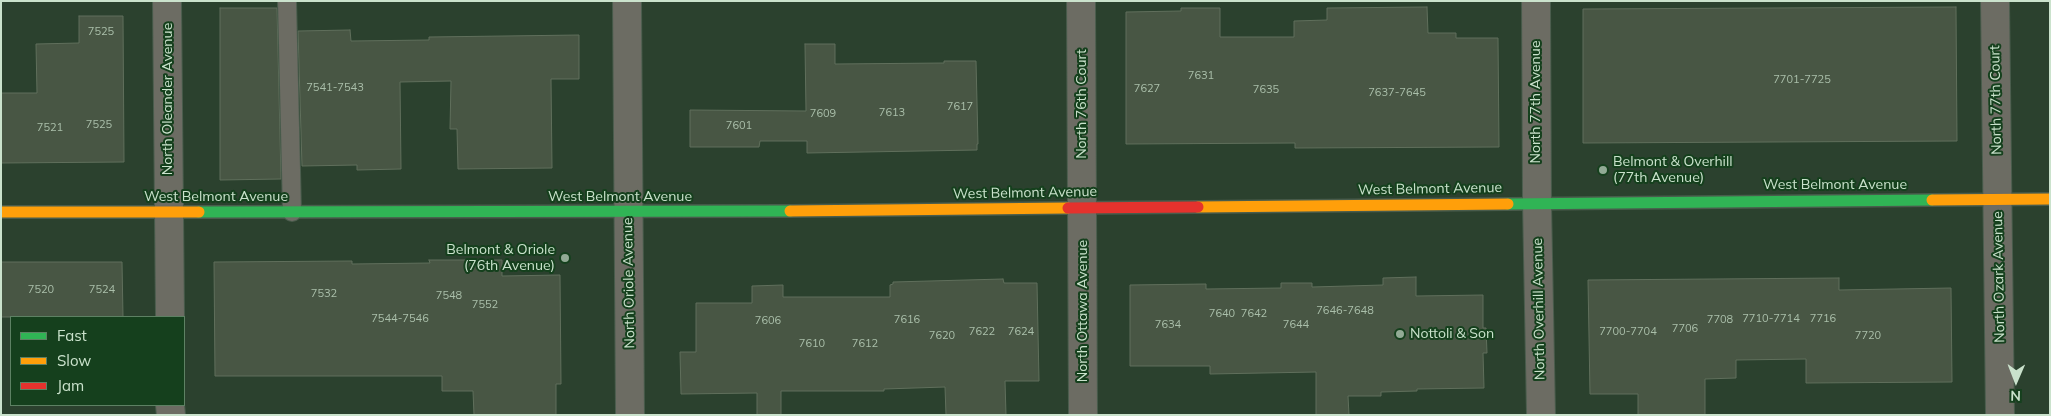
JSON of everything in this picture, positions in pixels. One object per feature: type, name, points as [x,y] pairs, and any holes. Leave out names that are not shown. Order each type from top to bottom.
[{"type":"main road","name":"West Belmont Avenue","points":[[1,212],[628,212],[2050,199]]},
{"type":"street","name":"North Oleander Avenue","points":[[167,1],[170,316]]},
{"type":"street","name":"North Oriole Avenue","points":[[627,1],[630,415]]},
{"type":"street","name":"North 76th Court","points":[[1081,1],[1082,208]]},
{"type":"street","name":"North 77th Avenue","points":[[1536,1],[1537,203]]},
{"type":"street","name":"North 77th Court","points":[[1995,1],[1998,199]]},
{"type":"street","name":"North Ozark Avenue","points":[[1998,199],[2000,415]]},
{"type":"street","name":"North Overhill Avenue","points":[[1537,203],[1541,415]]},
{"type":"street","name":"North Ottawa Avenue","points":[[1082,208],[1083,415]]},
{"type":"lane","points":[[287,1],[292,212]]},
{"type":"building","points":[[1427,7],[1428,33],[1456,33],[1456,38],[1498,38],[1499,147],[1295,148],[1295,143],[1126,144],[1126,12],[1181,11],[1181,8],[1220,8],[1220,37],[1294,37],[1294,21],[1327,20],[1327,8]]},
{"type":"building","points":[[1956,7],[1957,141],[1583,143],[1583,9]]},
{"type":"building","points":[[220,8],[277,8],[281,179],[220,180]]},
{"type":"building","points":[[79,16],[123,16],[124,162],[1,163],[1,93],[37,93],[36,44],[79,43]]},
{"type":"building","points":[[350,30],[351,41],[429,40],[429,37],[579,35],[579,79],[551,79],[552,168],[458,169],[457,129],[450,129],[451,81],[400,82],[401,169],[357,170],[357,165],[302,166],[298,31]]},
{"type":"building","points":[[805,44],[835,44],[835,64],[976,61],[977,150],[807,153],[807,141],[760,141],[759,147],[690,147],[690,110],[806,111]]},
{"type":"building","points":[[429,260],[502,260],[502,276],[560,275],[561,384],[556,384],[556,415],[474,415],[473,391],[442,391],[442,376],[215,376],[214,262],[352,261],[352,264],[430,263]]},
{"type":"building","points":[[1,262],[122,262],[123,316],[1,317]]},
{"type":"building","points":[[1416,277],[1416,296],[1483,295],[1483,328],[1486,328],[1487,353],[1483,353],[1484,388],[1417,389],[1417,391],[1381,392],[1381,396],[1348,396],[1349,415],[1316,415],[1316,372],[1210,374],[1210,366],[1130,366],[1130,285],[1206,284],[1206,289],[1281,288],[1281,283],[1312,283],[1312,287],[1383,285],[1383,278]]},
{"type":"building","points":[[1839,278],[1839,290],[1951,288],[1952,382],[1806,383],[1806,359],[1736,360],[1736,378],[1705,379],[1705,415],[1638,415],[1638,394],[1590,394],[1588,280]]},
{"type":"building","points":[[1003,279],[1004,283],[1037,283],[1039,381],[1005,381],[1006,415],[946,415],[945,387],[884,389],[884,391],[781,391],[781,415],[757,415],[757,393],[681,394],[680,352],[696,352],[696,303],[752,303],[752,286],[783,285],[783,297],[890,297],[890,285],[893,282]]},
{"type":"traffic: fast","points":[[1508,204],[1932,200]]},
{"type":"traffic: fast","points":[[199,212],[790,211]]},
{"type":"traffic: slow","points":[[1932,200],[2050,199]]},
{"type":"traffic: slow","points":[[1198,207],[1508,204]]},
{"type":"traffic: slow","points":[[790,211],[1068,208]]},
{"type":"traffic: slow","points":[[1,212],[199,212]]},
{"type":"traffic: jam","points":[[1068,208],[1198,207]]},
{"type":"place","name":"Belmont & Overhill (77th Avenue)","points":[[1603,170]]},
{"type":"place","name":"Belmont & Oriole (76th Avenue)","points":[[565,258]]},
{"type":"place","name":"Nottoli & Son","points":[[1400,334]]}]
